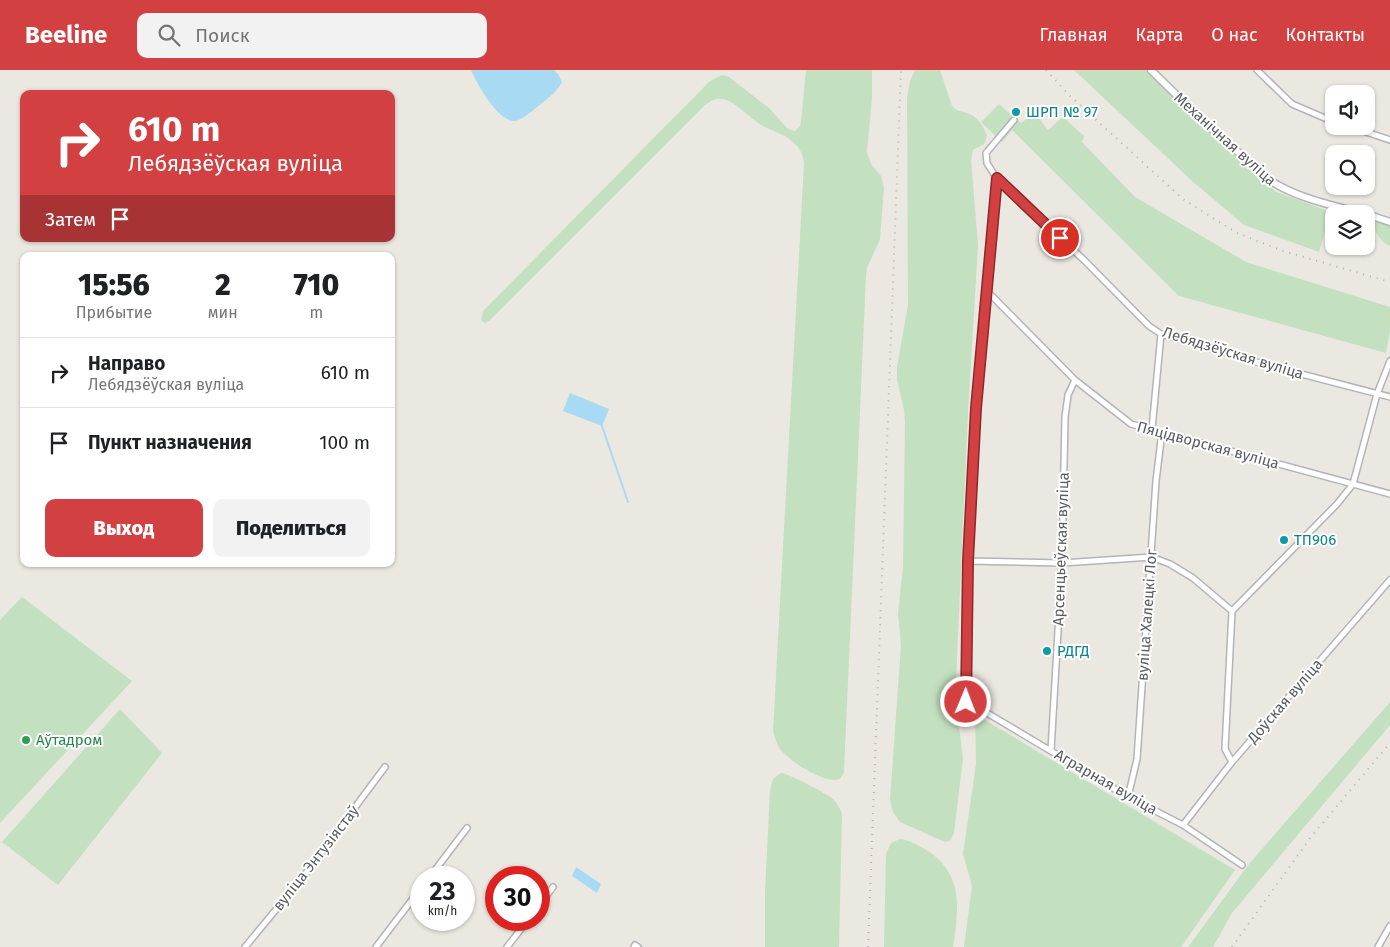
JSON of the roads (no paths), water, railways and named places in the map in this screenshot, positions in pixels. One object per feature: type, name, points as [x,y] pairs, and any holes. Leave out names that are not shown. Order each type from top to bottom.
[{"type":"street","name":"Механічная вуліца","points":[[1151,70],[1197,115],[1271,182],[1300,195],[1334,205]]},
{"type":"street","points":[[1257,70],[1292,104],[1325,118]]},
{"type":"street","name":"Лебядзёўская вуліца","points":[[1014,120],[986,153],[986,163],[997,178],[1085,261],[1149,326],[1161,334],[1263,364],[1390,397]]},
{"type":"street","points":[[1375,135],[1390,140]]},
{"type":"street","points":[[997,178],[976,408],[968,561],[1062,563],[1152,557],[1170,564],[1193,578],[1232,611]]},
{"type":"street","name":"Механічная вуліца","points":[[1375,217],[1390,222]]},
{"type":"street","name":"Пяцідворская вуліца","points":[[986,290],[1075,380],[1132,424],[1390,494]]},
{"type":"street","points":[[1152,429],[1161,334]]},
{"type":"street","points":[[1232,762],[1225,749],[1232,611],[1337,504],[1353,484],[1377,394],[1390,361]]},
{"type":"street","name":"Арсенцьеўская вуліца","points":[[1051,750],[1062,563],[1065,417],[1068,395],[1075,380]]},
{"type":"street","name":"вуліца Халецкі Лог","points":[[1128,797],[1136,759],[1156,481],[1162,432]]},
{"type":"street","name":"Аграрная вуліца","points":[[968,561],[966,702],[1051,750],[1128,797],[1183,826],[1242,866]]},
{"type":"street","name":"Доўская вуліца","points":[[1183,826],[1232,762],[1390,580]]},
{"type":"street","name":"вуліца Энтузіястаў","points":[[245,947],[303,877],[385,767]]},
{"type":"street","points":[[438,866],[467,828]]},
{"type":"street","points":[[550,892],[554,887]]},
{"type":"street","points":[[376,947],[410,902]]},
{"type":"street","points":[[1378,947],[1390,926]]},
{"type":"street","points":[[507,947],[519,931]]},
{"type":"water","points":[[471,70],[554,70],[562,82],[548,98],[526,116],[515,121],[508,120],[495,109],[483,93]]},
{"type":"water","points":[[570,393],[609,409],[602,426],[563,411]]},
{"type":"water","points":[[576,867],[601,884],[597,893],[572,876]]},
{"type":"waterway","points":[[602,426],[628,502]]},
{"type":"railway","points":[[868,947],[901,70]]},
{"type":"railway","points":[[1046,70],[1070,96],[1183,199],[1237,233],[1283,251],[1390,282]]},
{"type":"railway","points":[[1232,947],[1311,837],[1390,743]]},
{"type":"place","name":"ШРП № 97","points":[[1016,112]]},
{"type":"place","name":"ТП906","points":[[1284,540]]},
{"type":"place","name":"РДГД","points":[[1047,651]]},
{"type":"place","name":"Аўтадром","points":[[26,740]]}]
